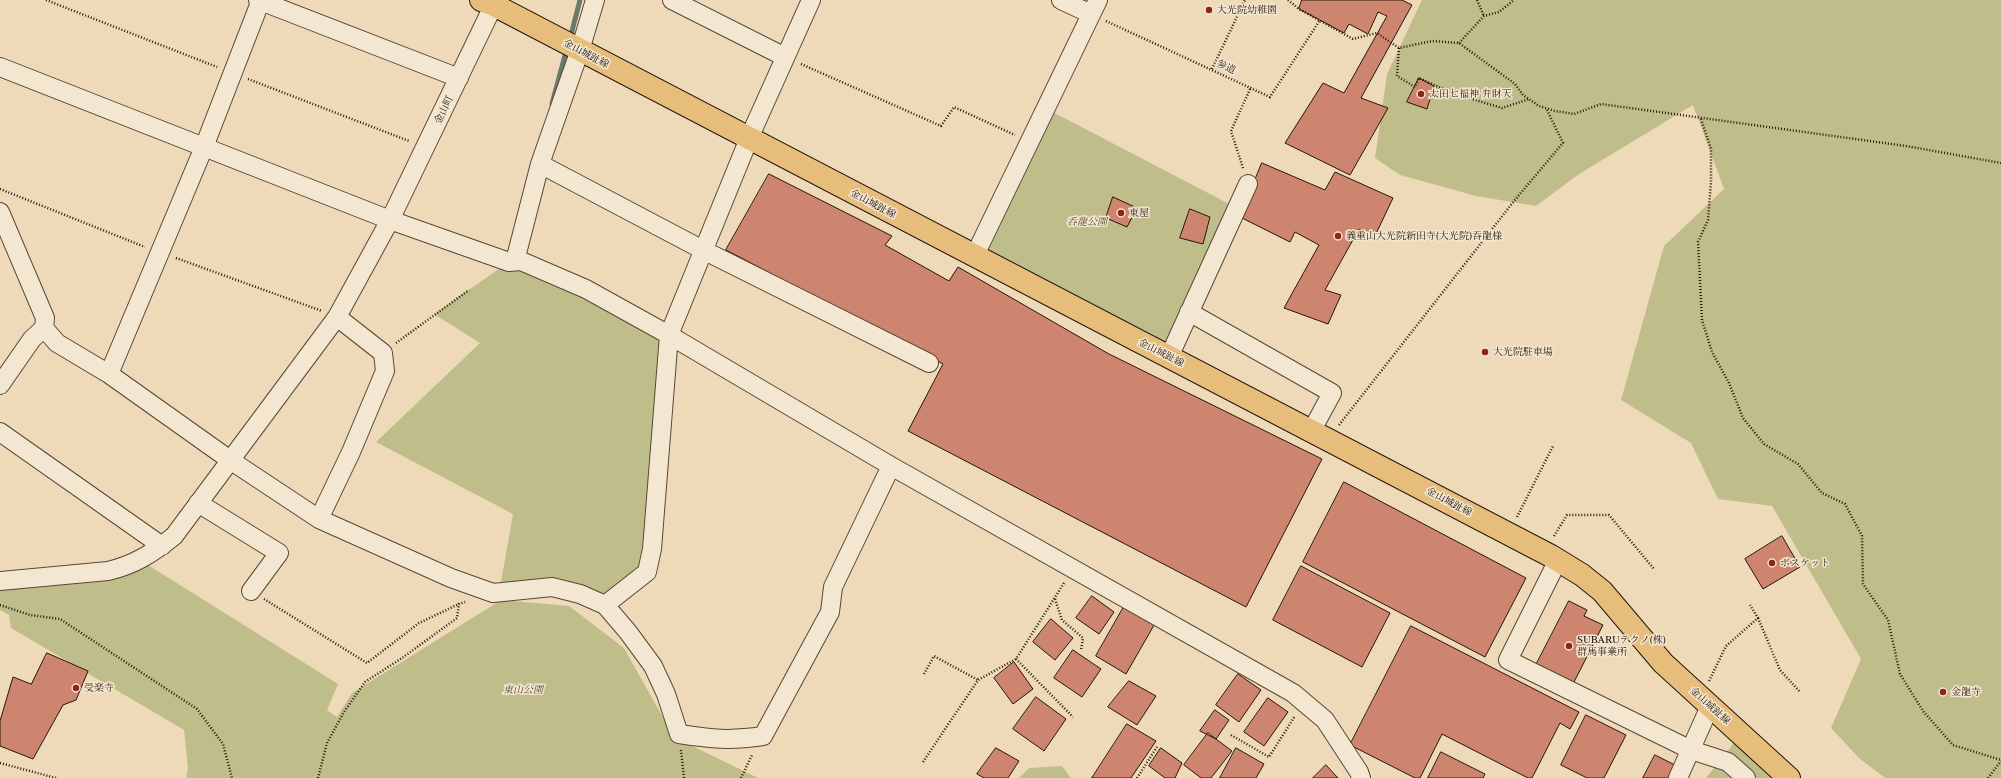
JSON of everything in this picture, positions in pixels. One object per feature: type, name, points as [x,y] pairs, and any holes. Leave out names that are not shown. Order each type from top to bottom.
[{"type":"main road","name":"金山城趾線","points":[[490,2],[974,257],[1320,434],[1551,556],[1582,575],[1602,591],[1663,663],[1789,778]]},
{"type":"street","points":[[109,374],[204,147],[260,0],[459,78]]},
{"type":"street","points":[[515,261],[540,164],[580,50],[595,0]]},
{"type":"street","points":[[672,0],[785,57]]},
{"type":"street","points":[[605,605],[647,572],[652,549],[669,335],[749,139],[811,0]]},
{"type":"street","points":[[974,257],[1095,7],[1061,0]]},
{"type":"street","name":"金山町","points":[[0,581],[108,571],[140,560],[162,546],[174,536],[337,317],[390,220],[426,147],[459,78],[490,2]]},
{"type":"street","points":[[0,67],[390,220],[509,262],[521,261],[586,289],[669,335],[891,466],[1293,693],[1325,720],[1359,772],[1360,778]]},
{"type":"street","points":[[540,164],[703,250],[929,363]]},
{"type":"street","points":[[1169,357],[1248,184]]},
{"type":"street","points":[[0,212],[45,318],[44,328],[32,339],[0,385]]},
{"type":"street","points":[[1189,312],[1332,393],[1320,434]]},
{"type":"street","points":[[319,519],[351,452],[385,371],[383,352],[337,317]]},
{"type":"street","points":[[44,328],[57,343],[109,374],[230,460],[319,519],[451,578],[493,593],[552,587],[580,594],[605,605],[628,632],[653,666],[666,694],[679,734],[720,740],[738,740],[762,736],[830,612],[833,587],[891,466]]},
{"type":"street","points":[[0,432],[162,546]]},
{"type":"street","points":[[198,503],[279,553],[251,591]]},
{"type":"street","points":[[1551,556],[1508,660],[1691,750],[1728,762],[1746,778]]},
{"type":"street","points":[[1678,778],[1691,750],[1705,702]]},
{"type":"path","points":[[46,0],[426,147]]},
{"type":"path","points":[[1212,68],[1245,0]]},
{"type":"path","points":[[1288,0],[1299,9],[1353,39],[1377,33],[1399,48],[1432,41],[1459,43],[1515,84],[1523,95],[1546,108],[1555,111],[1574,114],[1601,104],[1701,119],[1906,146],[2001,163]]},
{"type":"path","points":[[1477,0],[1484,16]]},
{"type":"path","points":[[1459,43],[1484,16],[1499,12],[1514,0]]},
{"type":"path","name":"参道","points":[[1095,7],[1270,97],[1320,20]]},
{"type":"path","points":[[1399,48],[1397,76],[1415,86],[1419,78],[1452,93],[1502,108],[1529,99]]},
{"type":"path","points":[[785,57],[941,126],[954,107],[1030,142]]},
{"type":"path","points":[[1248,184],[1231,131],[1251,87]]},
{"type":"path","points":[[1320,434],[1563,143],[1546,108]]},
{"type":"path","points":[[1701,119],[1711,149],[1711,181],[1708,220],[1698,242],[1702,320],[1712,352],[1729,383],[1742,418],[1764,444],[1798,464],[1822,493],[1845,504],[1862,536],[1863,584],[1888,620],[1900,674],[1923,711],[1953,745],[2001,761],[1988,778]]},
{"type":"path","points":[[383,352],[469,290]]},
{"type":"path","points":[[1508,533],[1553,446]]},
{"type":"path","points":[[1551,556],[1567,515],[1609,515],[1654,569]]},
{"type":"path","points":[[923,762],[978,680],[1016,658],[1073,569]]},
{"type":"path","points":[[251,591],[367,663],[419,623],[466,602]]},
{"type":"path","points":[[1054,598],[1062,620],[1082,638],[1081,650]]},
{"type":"path","points":[[318,778],[327,743],[344,712],[365,682],[402,658],[457,618],[459,604]]},
{"type":"path","points":[[1750,605],[1758,618],[1780,670],[1800,692]]},
{"type":"path","points":[[0,606],[30,615],[60,619],[197,709],[223,744],[232,778]]},
{"type":"path","points":[[1705,702],[1726,646],[1758,618]]},
{"type":"path","points":[[924,674],[934,656],[978,680]]},
{"type":"path","points":[[1016,658],[1073,717]]},
{"type":"path","points":[[1230,735],[1269,756],[1303,702]]},
{"type":"path","points":[[679,734],[684,778]]},
{"type":"path","points":[[741,778],[762,736]]},
{"type":"path","points":[[1137,778],[1157,747]]},
{"type":"path","points":[[0,763],[56,778]]},
{"type":"green space","points":[[1422,0],[2001,0],[2001,778],[1885,778],[1859,758],[1831,728],[1861,659],[1772,506],[1718,499],[1691,443],[1621,400],[1664,246],[1724,189],[1693,105],[1579,174],[1536,206],[1476,196],[1400,175],[1375,158],[1387,74]]},
{"type":"green space","name":"呑龍公園","points":[[1047,109],[1233,206],[1162,353],[974,257]]},
{"type":"green space","points":[[509,262],[669,335],[647,572],[605,605],[552,587],[501,582],[513,514],[376,442],[480,343],[434,314]]},
{"type":"green space","name":"東山公園","points":[[140,560],[338,684],[327,710],[337,717],[352,693],[501,600],[569,606],[624,648],[674,737],[758,778],[186,778],[188,768],[184,730],[11,628],[9,615],[0,610],[0,580]]},
{"type":"green space","points":[[1741,734],[1789,778],[1706,778]]},
{"type":"green space","points":[[1062,766],[1071,778],[1019,778],[1029,768]]},
{"type":"building","points":[[1302,0],[1402,0],[1412,5],[1361,98],[1388,108],[1350,175],[1285,143],[1323,83],[1344,93],[1387,16],[1378,12],[1368,34],[1349,24],[1344,33],[1299,9]]},
{"type":"building","name":"太田七福神 弁財天","points":[[1419,78],[1434,86],[1427,109],[1407,102]]},
{"type":"building","points":[[1262,163],[1325,190],[1335,172],[1393,198],[1374,238],[1359,229],[1325,290],[1341,295],[1328,324],[1284,308],[1319,245],[1295,232],[1290,242],[1240,217]]},
{"type":"building","points":[[769,174],[892,236],[885,245],[949,281],[958,267],[1109,354],[1322,459],[1246,607],[908,431],[943,364],[726,250]]},
{"type":"building","name":"東屋","points":[[1113,197],[1137,208],[1127,227],[1106,218]]},
{"type":"building","points":[[1190,209],[1210,217],[1203,244],[1180,238]]},
{"type":"building","points":[[1344,482],[1526,578],[1485,657],[1303,562]]},
{"type":"building","name":"ボスケット","points":[[1782,536],[1800,567],[1763,589],[1745,559]]},
{"type":"building","points":[[1301,566],[1390,613],[1362,667],[1273,620]]},
{"type":"building","points":[[1092,596],[1114,612],[1099,634],[1076,618]]},
{"type":"building","name":"SUBARUテクノ(株) 群馬事業所","points":[[1569,601],[1587,610],[1584,616],[1603,625],[1572,686],[1535,667]]},
{"type":"building","points":[[1126,603],[1157,620],[1126,674],[1096,656]]},
{"type":"building","points":[[1051,619],[1073,638],[1055,660],[1033,642]]},
{"type":"building","points":[[1411,626],[1579,712],[1570,729],[1560,723],[1532,778],[1528,778],[1442,734],[1420,778],[1415,778],[1350,745]]},
{"type":"building","points":[[1073,650],[1101,669],[1082,697],[1054,678]]},
{"type":"building","points":[[47,653],[88,671],[76,700],[63,705],[33,759],[0,746],[0,721],[13,677],[31,684]]},
{"type":"building","points":[[1014,662],[1033,689],[1013,704],[994,678]]},
{"type":"building","points":[[1238,674],[1261,690],[1239,722],[1216,705]]},
{"type":"building","points":[[1129,681],[1156,696],[1137,725],[1108,707]]},
{"type":"building","points":[[1036,697],[1066,719],[1044,751],[1013,729]]},
{"type":"building","points":[[1268,698],[1288,712],[1264,746],[1244,732]]},
{"type":"building","points":[[1215,710],[1229,720],[1216,739],[1200,731]]},
{"type":"building","points":[[1586,715],[1626,735],[1604,778],[1587,778],[1561,765]]},
{"type":"building","points":[[1127,724],[1156,741],[1131,778],[1092,778]]},
{"type":"building","points":[[1208,733],[1232,751],[1211,778],[1201,778],[1184,765]]},
{"type":"building","points":[[996,748],[1019,761],[1008,778],[984,778],[977,774]]},
{"type":"building","points":[[1161,748],[1182,763],[1175,778],[1165,778],[1149,766]]},
{"type":"building","points":[[1236,748],[1264,764],[1256,778],[1220,778]]},
{"type":"building","points":[[1441,752],[1485,774],[1483,778],[1428,778]]},
{"type":"building","points":[[1655,755],[1677,766],[1671,778],[1643,778]]},
{"type":"building","points":[[1326,765],[1338,778],[1313,778]]},
{"type":"waterway","points":[[570,39],[580,0]]},
{"type":"waterway","points":[[552,104],[567,48]]},
{"type":"place","name":"大光院幼稚園","points":[[1209,10]]},
{"type":"place","name":"太田七福神 弁財天","points":[[1421,94]]},
{"type":"place","name":"東屋","points":[[1121,213]]},
{"type":"place","name":"義重山大光院新田寺(大光院)吞龍様","points":[[1338,236]]},
{"type":"place","name":"大光院駐車場","points":[[1485,352]]},
{"type":"place","name":"ボスケット","points":[[1772,563]]},
{"type":"place","name":"SUBARUテクノ(株) 群馬事業所","points":[[1569,646]]},
{"type":"place","name":"受楽寺","points":[[76,688]]},
{"type":"place","name":"金龍寺","points":[[1943,692]]}]
